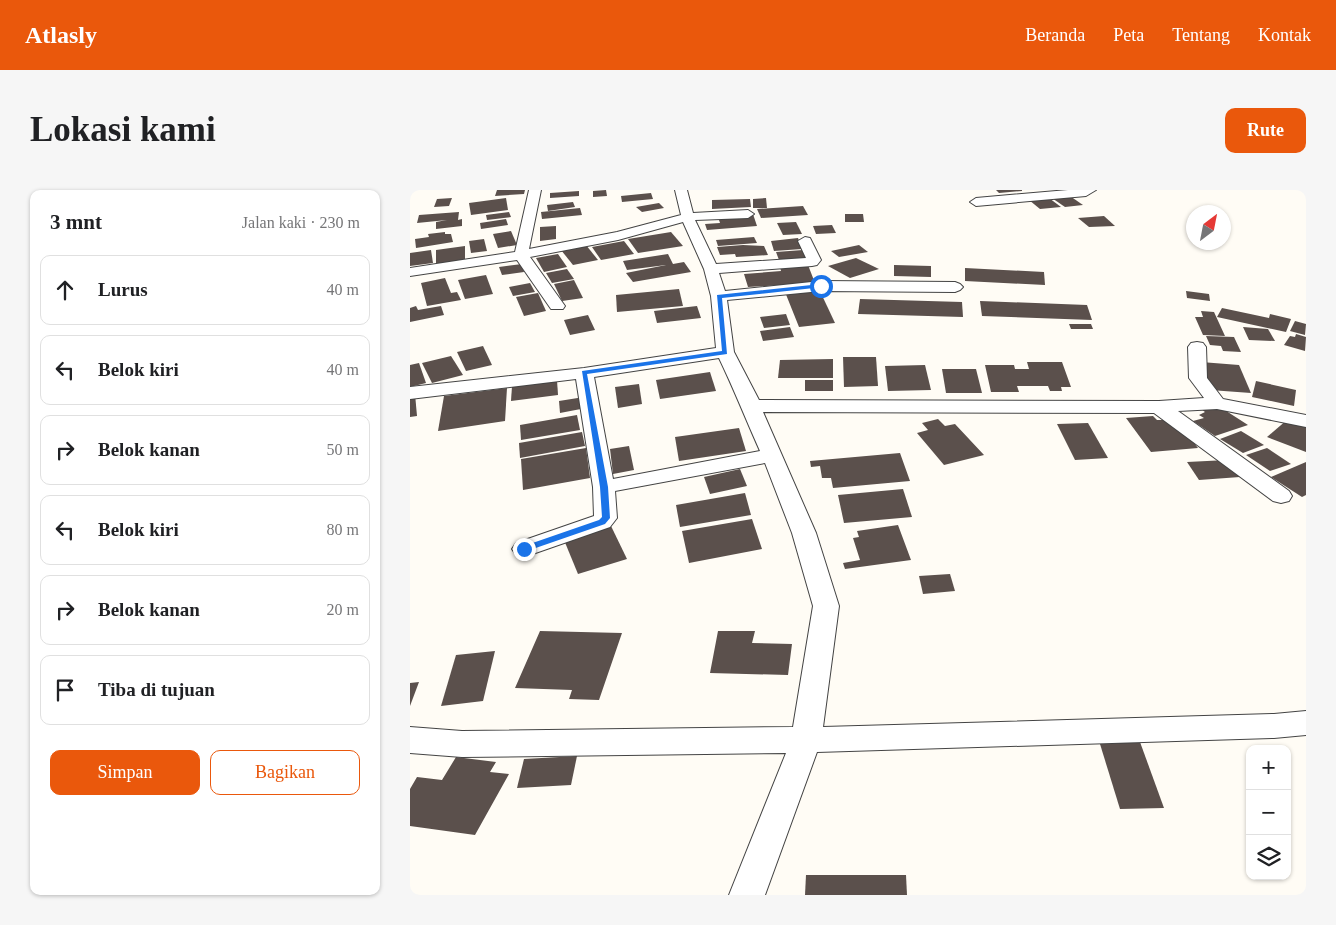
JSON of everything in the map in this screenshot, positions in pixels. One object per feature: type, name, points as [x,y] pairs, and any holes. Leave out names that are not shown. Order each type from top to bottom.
[{"type":"street","points":[[535,190],[521,255],[557,306]]},
{"type":"street","points":[[680,190],[688,216],[711,269],[719,296],[725,352],[752,406],[754,415],[772,455],[803,533],[826,606],[806,740],[747,895]]},
{"type":"street","points":[[976,202],[1086,192],[1090,190]]},
{"type":"street","points":[[410,272],[521,255],[618,236],[688,216],[748,214]]},
{"type":"street","points":[[711,269],[812,262],[814,260],[805,241]]},
{"type":"street","points":[[719,296],[821,286],[956,287]]},
{"type":"street","points":[[1197,347],[1198,378],[1216,402]]},
{"type":"street","points":[[410,393],[584,372],[725,352]]},
{"type":"street","points":[[524,549],[605,520],[604,487],[584,372]]},
{"type":"street","points":[[752,406],[1159,407],[1216,402],[1306,421]]},
{"type":"street","points":[[1159,407],[1281,496]]},
{"type":"street","points":[[604,487],[772,455]]},
{"type":"street","points":[[410,740],[462,744],[806,740],[1264,726],[1306,723]]},
{"type":"building","points":[[497,190],[525,190],[524,194],[495,196]]},
{"type":"building","points":[[606,190],[607,196],[593,197],[593,191]]},
{"type":"building","points":[[996,190],[1022,190],[1022,191],[999,193]]},
{"type":"building","points":[[579,191],[579,196],[550,198],[550,193]]},
{"type":"building","points":[[651,193],[653,199],[622,202],[621,196]]},
{"type":"building","points":[[1067,194],[1083,205],[1065,207],[1049,196]]},
{"type":"building","points":[[452,198],[449,206],[434,207],[437,199]]},
{"type":"building","points":[[506,198],[508,210],[471,215],[469,203]]},
{"type":"building","points":[[766,198],[767,208],[753,208],[753,199]]},
{"type":"building","points":[[1049,198],[1061,207],[1040,209],[1029,200]]},
{"type":"building","points":[[750,199],[751,207],[712,209],[712,200]]},
{"type":"building","points":[[573,202],[575,207],[548,211],[547,205]]},
{"type":"building","points":[[659,203],[664,208],[642,212],[636,207]]},
{"type":"building","points":[[803,206],[808,215],[761,218],[757,209]]},
{"type":"building","points":[[580,208],[582,215],[542,219],[541,212]]},
{"type":"building","points":[[459,212],[458,220],[462,219],[462,226],[436,229],[436,222],[447,220],[417,223],[419,215]]},
{"type":"building","points":[[509,212],[511,217],[487,220],[486,215]]},
{"type":"building","points":[[753,214],[757,226],[707,230],[705,224],[720,223],[718,217]]},
{"type":"building","points":[[845,214],[863,214],[864,222],[845,222]]},
{"type":"building","points":[[1104,216],[1115,226],[1089,227],[1078,218]]},
{"type":"building","points":[[506,219],[508,225],[481,229],[480,223]]},
{"type":"building","points":[[796,222],[802,234],[783,235],[777,223]]},
{"type":"building","points":[[832,225],[836,233],[816,234],[813,226]]},
{"type":"building","points":[[556,226],[556,239],[540,241],[540,227]]},
{"type":"building","points":[[511,231],[517,245],[498,248],[493,234]]},
{"type":"building","points":[[445,232],[445,234],[451,234],[453,242],[416,248],[415,239],[429,237],[428,234]]},
{"type":"building","points":[[671,232],[683,246],[638,253],[628,239]]},
{"type":"building","points":[[754,237],[757,243],[718,246],[716,240]]},
{"type":"building","points":[[798,238],[802,249],[774,251],[771,241]]},
{"type":"building","points":[[484,239],[487,251],[471,253],[469,241]]},
{"type":"building","points":[[624,241],[634,254],[601,260],[592,247]]},
{"type":"building","points":[[586,245],[598,260],[573,265],[561,250]]},
{"type":"building","points":[[859,245],[868,252],[839,257],[831,251]]},
{"type":"building","points":[[465,246],[465,260],[436,264],[436,250]]},
{"type":"building","points":[[764,246],[768,255],[736,257],[735,254],[720,255],[717,247]]},
{"type":"building","points":[[431,250],[433,263],[410,266],[410,253]]},
{"type":"building","points":[[803,250],[806,258],[779,260],[776,252]]},
{"type":"building","points":[[558,254],[567,267],[544,272],[536,258]]},
{"type":"building","points":[[668,254],[673,264],[684,262],[691,272],[633,282],[626,273],[666,265],[627,270],[623,261]]},
{"type":"building","points":[[856,258],[879,269],[850,278],[828,266]]},
{"type":"building","points":[[522,264],[524,272],[502,275],[499,267]]},
{"type":"building","points":[[808,265],[815,283],[748,287],[744,274],[781,271],[780,267]]},
{"type":"building","points":[[894,265],[931,266],[931,277],[894,276]]},
{"type":"building","points":[[965,268],[1044,272],[1045,285],[965,281]]},
{"type":"building","points":[[567,269],[574,279],[552,283],[546,273]]},
{"type":"building","points":[[486,275],[493,294],[465,299],[458,280]]},
{"type":"building","points":[[445,278],[451,293],[457,292],[461,300],[427,306],[421,283]]},
{"type":"building","points":[[574,280],[583,298],[562,301],[554,284]]},
{"type":"building","points":[[530,283],[535,292],[513,296],[509,287]]},
{"type":"building","points":[[679,289],[683,306],[617,312],[616,295]]},
{"type":"building","points":[[819,289],[835,323],[799,327],[785,292]]},
{"type":"building","points":[[1186,291],[1209,294],[1210,301],[1187,298]]},
{"type":"building","points":[[538,293],[546,311],[524,316],[516,297]]},
{"type":"building","points":[[860,299],[962,302],[963,317],[858,314]]},
{"type":"building","points":[[980,301],[1087,305],[1092,320],[982,316]]},
{"type":"building","points":[[416,306],[418,310],[441,306],[444,315],[410,322],[410,308]]},
{"type":"building","points":[[697,306],[701,318],[657,323],[654,311]]},
{"type":"building","points":[[1222,308],[1269,318],[1270,314],[1291,319],[1286,332],[1217,317]]},
{"type":"building","points":[[1201,311],[1214,312],[1225,336],[1203,335],[1195,317],[1203,317]]},
{"type":"building","points":[[786,314],[790,325],[764,328],[760,317]]},
{"type":"building","points":[[588,315],[595,330],[570,335],[564,320]]},
{"type":"building","points":[[1295,321],[1306,324],[1305,335],[1290,331]]},
{"type":"building","points":[[1069,324],[1091,324],[1093,329],[1071,329]]},
{"type":"building","points":[[790,327],[794,337],[763,341],[760,331]]},
{"type":"building","points":[[1243,327],[1268,329],[1275,341],[1249,340]]},
{"type":"building","points":[[1296,334],[1306,337],[1305,351],[1284,345],[1290,336],[1295,337]]},
{"type":"building","points":[[1206,336],[1234,337],[1241,352],[1223,351],[1221,346],[1210,345]]},
{"type":"building","points":[[483,346],[492,365],[466,371],[457,352]]},
{"type":"building","points":[[451,356],[463,375],[432,383],[422,363]]},
{"type":"building","points":[[843,357],[876,357],[878,386],[844,387]]},
{"type":"building","points":[[833,359],[833,378],[778,378],[780,360]]},
{"type":"building","points":[[1027,362],[1062,362],[1071,387],[1061,387],[1062,391],[1050,391],[1048,386],[1017,386],[1019,392],[991,392],[985,365],[1014,365],[1015,369],[1029,369]]},
{"type":"building","points":[[1201,362],[1239,365],[1251,393],[1210,390]]},
{"type":"building","points":[[419,363],[426,383],[410,387],[410,365]]},
{"type":"building","points":[[925,365],[931,390],[888,391],[885,366]]},
{"type":"building","points":[[942,369],[976,369],[982,393],[946,393]]},
{"type":"building","points":[[710,372],[716,391],[660,399],[656,380]]},
{"type":"building","points":[[557,380],[558,395],[511,401],[512,386]]},
{"type":"building","points":[[805,380],[833,380],[833,391],[805,391]]},
{"type":"building","points":[[1256,381],[1296,390],[1294,406],[1252,397]]},
{"type":"building","points":[[639,384],[642,404],[618,408],[615,387]]},
{"type":"building","points":[[507,388],[505,421],[438,431],[444,396]]},
{"type":"building","points":[[415,394],[417,416],[410,417],[410,395]]},
{"type":"building","points":[[584,397],[586,408],[560,413],[559,401]]},
{"type":"building","points":[[1220,407],[1248,425],[1215,436],[1193,421],[1204,418],[1199,415],[1205,412],[1201,409]]},
{"type":"building","points":[[577,415],[580,430],[521,440],[520,425]]},
{"type":"building","points":[[1153,416],[1157,420],[1167,420],[1181,426],[1198,448],[1151,452],[1126,418]]},
{"type":"building","points":[[938,419],[945,426],[955,424],[984,455],[944,465],[917,433],[928,430],[922,423]]},
{"type":"building","points":[[1288,419],[1306,426],[1306,452],[1267,437]]},
{"type":"building","points":[[1088,423],[1108,458],[1075,460],[1057,424]]},
{"type":"building","points":[[739,428],[746,451],[679,461],[675,437]]},
{"type":"building","points":[[1241,431],[1264,445],[1243,453],[1220,439]]},
{"type":"building","points":[[582,432],[585,446],[520,458],[519,443]]},
{"type":"building","points":[[629,446],[634,470],[613,474],[610,449]]},
{"type":"building","points":[[586,448],[590,478],[523,490],[521,459]]},
{"type":"building","points":[[1267,448],[1291,464],[1270,471],[1246,455]]},
{"type":"building","points":[[900,453],[910,481],[833,488],[831,478],[822,478],[820,466],[811,467],[810,461]]},
{"type":"building","points":[[1227,460],[1240,477],[1199,480],[1187,462]]},
{"type":"building","points":[[1306,462],[1306,495],[1302,497],[1271,477]]},
{"type":"building","points":[[740,469],[747,486],[710,494],[704,477]]},
{"type":"building","points":[[903,489],[912,517],[844,523],[838,495]]},
{"type":"building","points":[[745,493],[751,515],[680,527],[676,505]]},
{"type":"building","points":[[752,519],[762,549],[689,563],[682,531]]},
{"type":"building","points":[[898,525],[911,560],[845,569],[843,563],[860,560],[853,538],[859,537],[857,531]]},
{"type":"building","points":[[611,526],[627,559],[578,574],[564,540]]},
{"type":"building","points":[[950,574],[955,591],[923,594],[919,576]]},
{"type":"building","points":[[540,631],[622,633],[599,700],[569,699],[572,690],[515,688]]},
{"type":"building","points":[[718,631],[755,631],[752,643],[792,644],[788,675],[710,673]]},
{"type":"building","points":[[495,651],[483,701],[441,706],[456,655]]},
{"type":"building","points":[[419,682],[410,706],[410,683]]},
{"type":"building","points":[[1140,742],[1164,808],[1120,809],[1100,744]]},
{"type":"building","points":[[577,756],[571,785],[517,788],[524,759]]},
{"type":"building","points":[[456,757],[496,762],[490,772],[509,774],[475,835],[410,826],[410,789],[417,777],[442,780]]},
{"type":"building","points":[[806,875],[906,875],[907,895],[805,895]]},
{"type":"route","points":[[524,549],[556,536],[602,522],[606,518],[604,487],[584,372],[725,352],[719,296],[821,286]]}]
